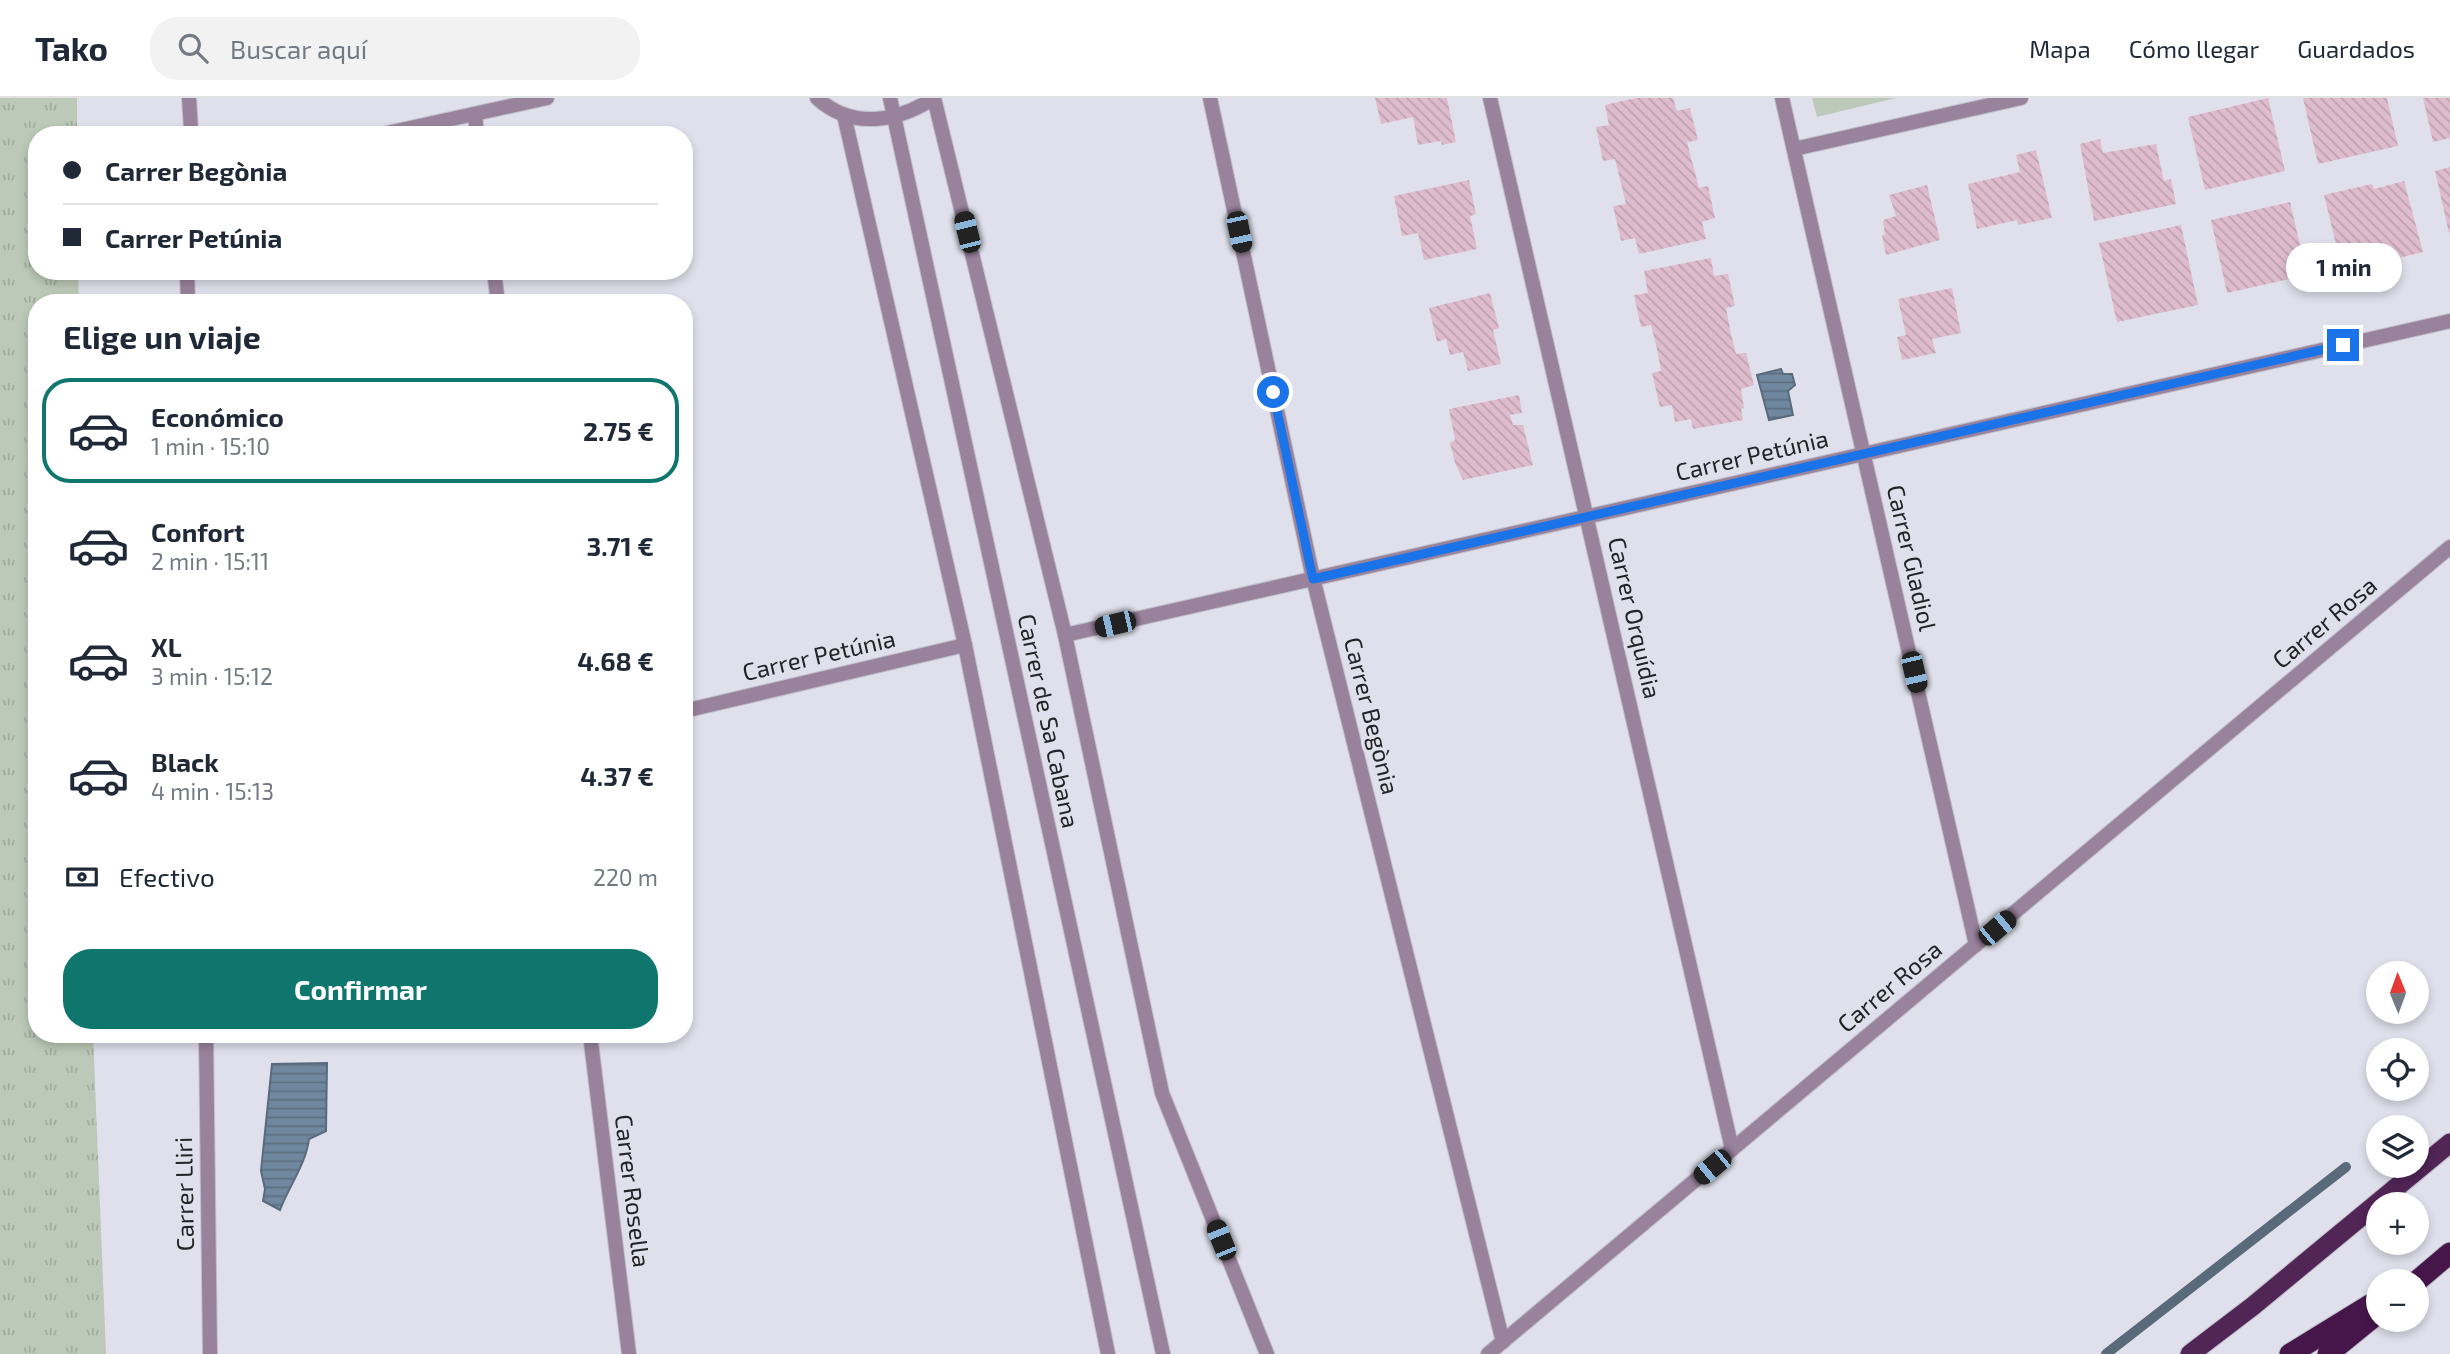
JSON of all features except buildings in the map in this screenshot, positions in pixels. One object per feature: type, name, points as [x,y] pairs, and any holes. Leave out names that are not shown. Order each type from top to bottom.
[{"type":"highway","points":[[2190,1354],[2253,1306],[2450,1143]]},
{"type":"highway","points":[[2290,1354],[2366,1307]]},
{"type":"highway","points":[[2328,1354],[2366,1322]]},
{"type":"street","points":[[189,98],[191,126]]},
{"type":"street","points":[[420,126],[547,98]]},
{"type":"street","points":[[817,98],[844,115],[869,119],[895,118],[916,110],[934,98],[1065,635],[1162,1093],[1267,1354]]},
{"type":"street","name":"Carrer de Sa Cabana","points":[[890,98],[1163,1354]]},
{"type":"street","name":"Carrer Begònia","points":[[1210,98],[1313,579],[1503,1342]]},
{"type":"street","name":"Carrer Orquídia","points":[[1490,98],[1732,1149]]},
{"type":"street","name":"Carrer Gladiol","points":[[1782,98],[1976,945]]},
{"type":"street","points":[[1794,149],[2021,98]]},
{"type":"street","points":[[475,114],[476,126]]},
{"type":"street","points":[[844,115],[965,645],[1108,1354]]},
{"type":"street","name":"Carrer Petúnia","points":[[1065,635],[2450,321]]},
{"type":"street","name":"Carrer Rosa","points":[[1488,1354],[2450,547]]},
{"type":"street","name":"Carrer Petúnia","points":[[693,709],[965,645]]},
{"type":"street","name":"Carrer Lliri","points":[[206,1043],[210,1354]]},
{"type":"street","name":"Carrer Rosella","points":[[591,1043],[629,1354]]},
{"type":"green space","points":[[0,98],[77,98],[77,126],[28,126],[28,280],[78,280],[79,294],[28,294],[28,1043],[93,1043],[106,1354],[0,1354]]},
{"type":"green space","points":[[1812,98],[1896,98],[1817,117]]},
{"type":"water","points":[[1781,369],[1783,374],[1792,374],[1795,385],[1788,391],[1793,415],[1769,420],[1757,375]]},
{"type":"water","points":[[327,1063],[326,1131],[309,1139],[301,1166],[280,1210],[263,1201],[265,1189],[261,1171],[272,1064]]},
{"type":"waterway","points":[[2106,1354],[2346,1167]]},
{"type":"route","points":[[1273,392],[1313,579],[2343,345]]}]
